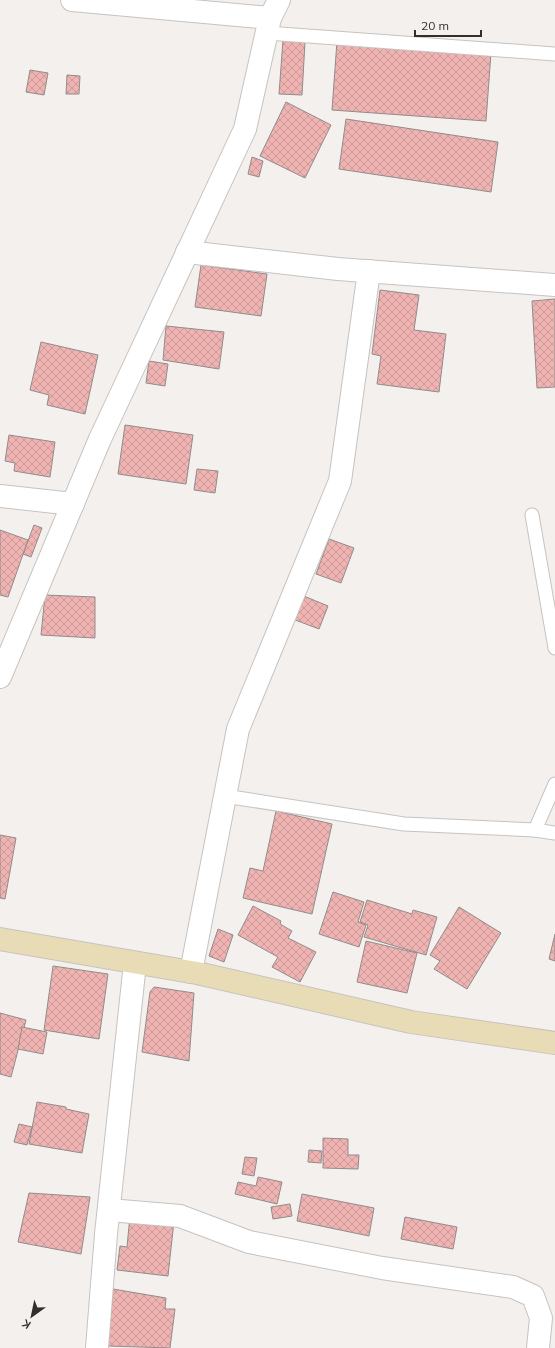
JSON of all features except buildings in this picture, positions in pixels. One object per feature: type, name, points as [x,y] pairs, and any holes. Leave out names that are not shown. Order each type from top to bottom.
[{"type":"street","points":[[0,677],[104,432],[245,129],[272,17],[72,0]]},
{"type":"street","points":[[187,252],[338,269],[555,285]]},
{"type":"street","points":[[191,972],[238,729],[340,481],[369,271]]},
{"type":"street","points":[[0,496],[73,504]]},
{"type":"street","points":[[0,940],[191,972],[411,1022],[555,1043]]},
{"type":"street","points":[[97,1348],[109,1210],[135,963]]},
{"type":"street","points":[[109,1210],[180,1216],[249,1242],[382,1268],[513,1287],[533,1296],[541,1318],[538,1348]]},
{"type":"lane","points":[[272,17],[555,54]]},
{"type":"lane","points":[[532,514],[555,648]]},
{"type":"lane","points":[[535,830],[555,784]]},
{"type":"lane","points":[[225,796],[404,824],[535,830],[555,833]]}]
